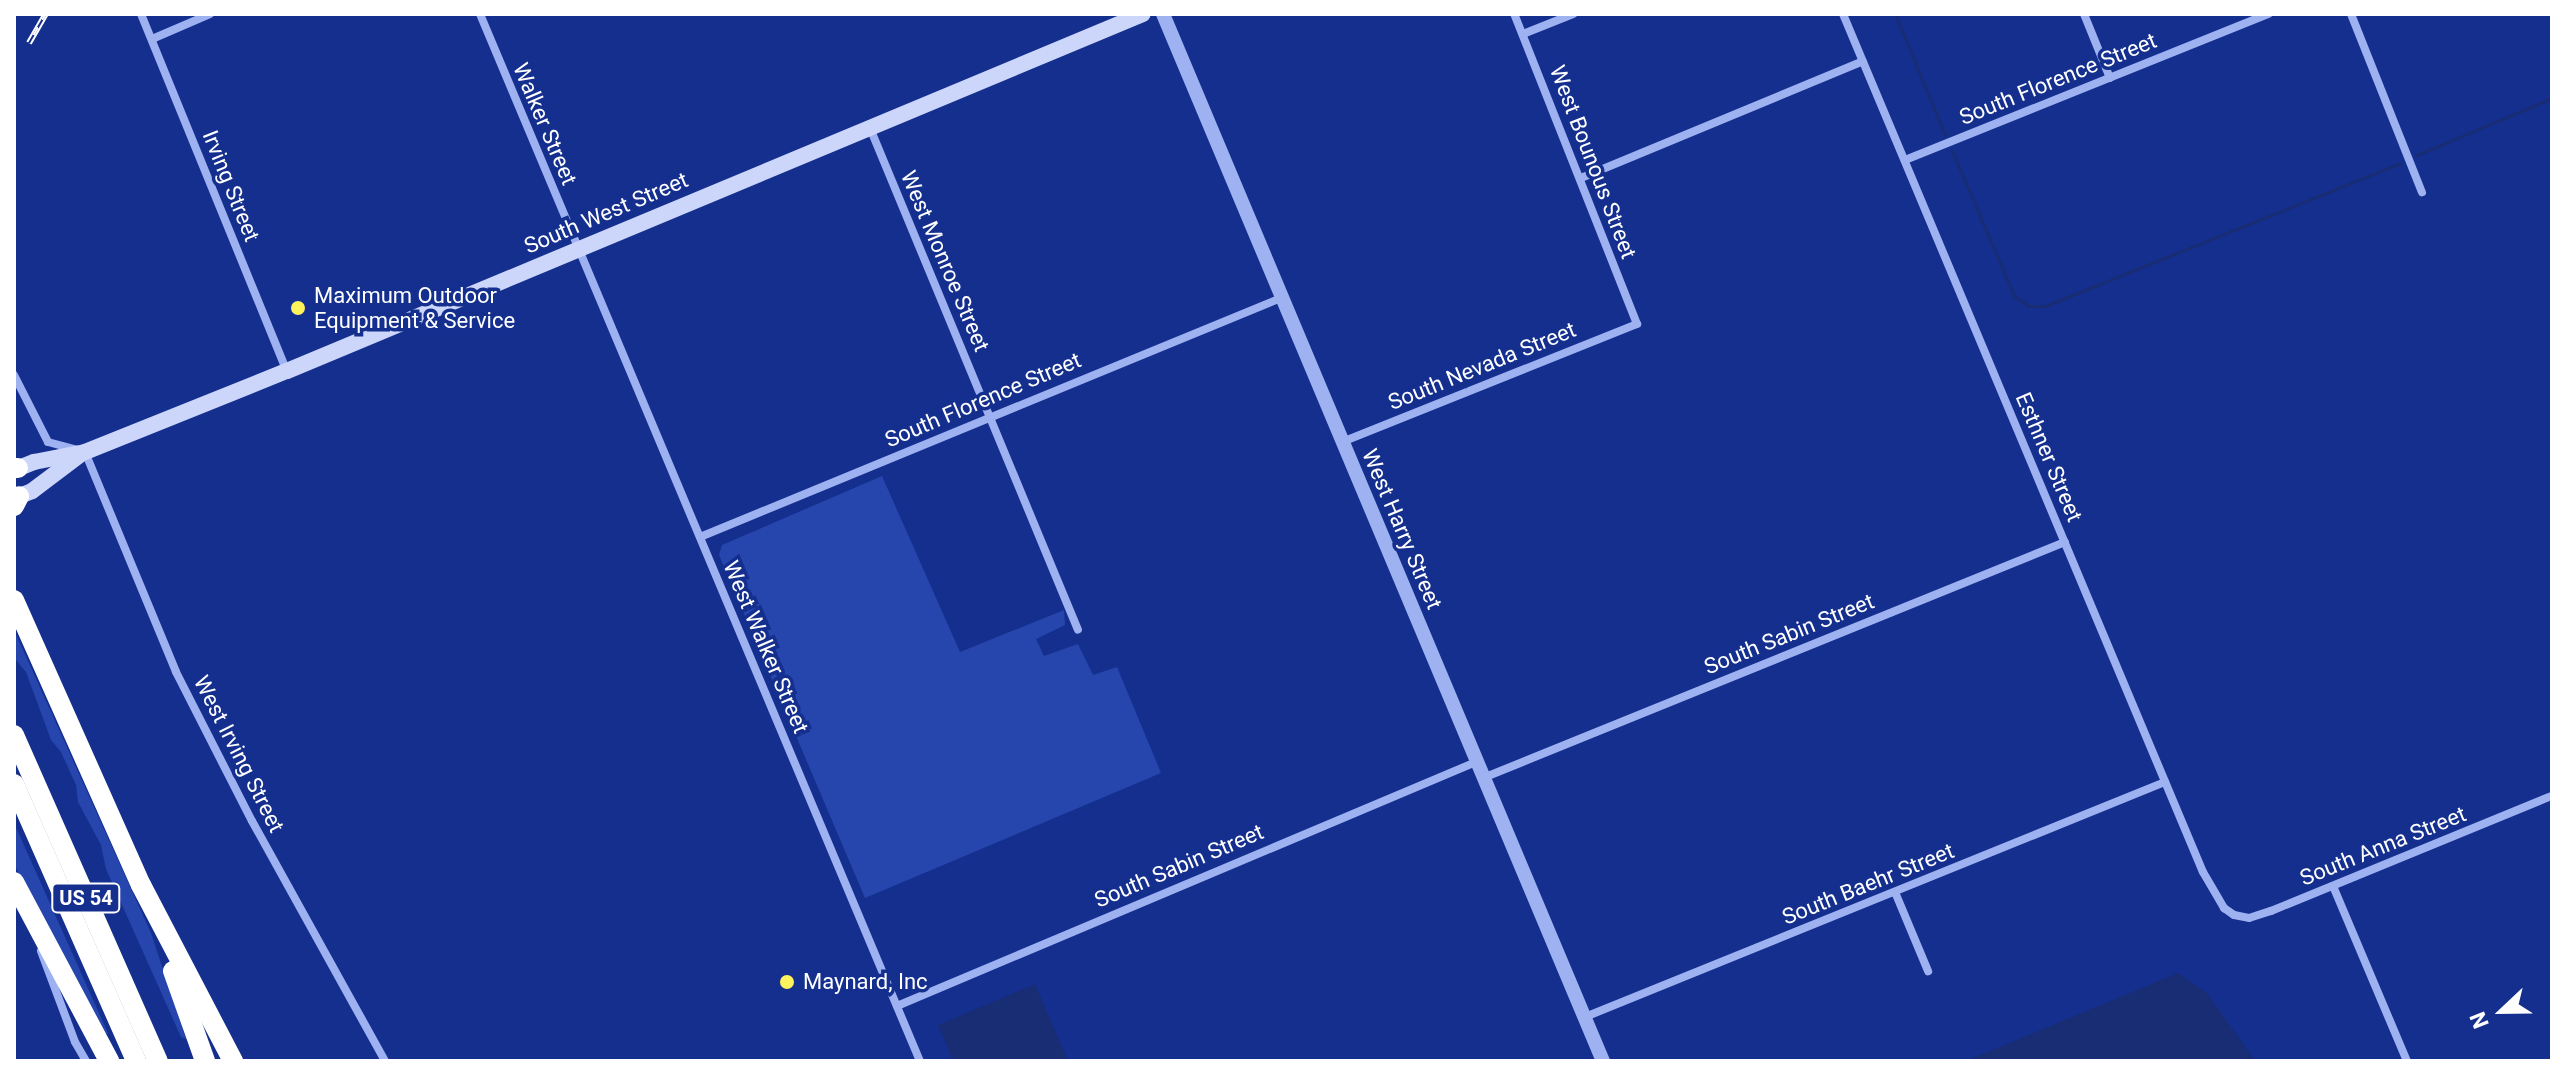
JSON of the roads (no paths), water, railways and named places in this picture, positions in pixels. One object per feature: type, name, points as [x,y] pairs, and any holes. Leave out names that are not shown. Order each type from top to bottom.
[{"type":"highway","points":[[15,599],[141,885],[205,1061]]},
{"type":"highway","name":"US 54","points":[[14,735],[158,1061]]},
{"type":"highway","name":"US 54","points":[[14,784],[136,1061]]},
{"type":"highway","points":[[37,786],[170,1061]]},
{"type":"highway","points":[[141,885],[233,1061]]},
{"type":"highway","points":[[17,888],[109,1061]]},
{"type":"main road","name":"South West Street","points":[[15,469],[85,452],[287,371],[1143,14]]},
{"type":"main road","name":"South West Street","points":[[16,500],[85,452]]},
{"type":"street","name":"Irving Street","points":[[141,14],[287,371]]},
{"type":"street","points":[[152,39],[210,14]]},
{"type":"street","name":"Walker Street","points":[[480,14],[578,249]]},
{"type":"street","name":"West Harry Street","points":[[1163,14],[1603,1061]]},
{"type":"street","name":"West Bounous Street","points":[[1514,14],[1637,324]]},
{"type":"street","points":[[1523,34],[1573,14]]},
{"type":"street","name":"Esthner Street","points":[[1843,14],[2203,872],[2217,899],[2227,910]]},
{"type":"street","points":[[2084,14],[2110,78]]},
{"type":"street","name":"South Florence Street","points":[[1905,160],[2269,14]]},
{"type":"street","points":[[2351,14],[2422,192]]},
{"type":"street","points":[[1581,178],[1863,61]]},
{"type":"street","name":"West Monroe Street","points":[[870,128],[1078,630]]},
{"type":"street","name":"West Walker Street","points":[[578,249],[920,1061]]},
{"type":"street","name":"South Florence Street","points":[[700,537],[1281,298]]},
{"type":"street","name":"South Nevada Street","points":[[1342,442],[1637,324]]},
{"type":"street","points":[[14,375],[48,442],[85,452]]},
{"type":"street","name":"West Irving Street","points":[[85,452],[176,672],[252,821],[385,1061]]},
{"type":"street","name":"South Sabin Street","points":[[1483,778],[2065,542]]},
{"type":"street","name":"South Sabin Street","points":[[897,1006],[1476,762]]},
{"type":"street","name":"South Baehr Street","points":[[1585,1017],[2165,782]]},
{"type":"street","name":"South Anna Street","points":[[2227,910],[2249,918],[2552,796]]},
{"type":"street","points":[[2333,886],[2407,1061]]},
{"type":"street","points":[[17,888],[75,1042],[86,1061]]},
{"type":"street","points":[[1895,892],[1928,971]]},
{"type":"street","points":[[75,1042],[78,1061]]},
{"type":"waterway","points":[[1895,14],[1945,135]]},
{"type":"waterway","points":[[2417,155],[2552,98]]},
{"type":"waterway","points":[[1952,151],[2014,296],[2029,306],[2045,306],[2400,163]]},
{"type":"railway","points":[[29,43],[46,14]]},
{"type":"place","name":"Maximum Outdoor Equipment & Service","points":[[298,308]]},
{"type":"place","name":"Maynard, Inc","points":[[787,982]]}]
